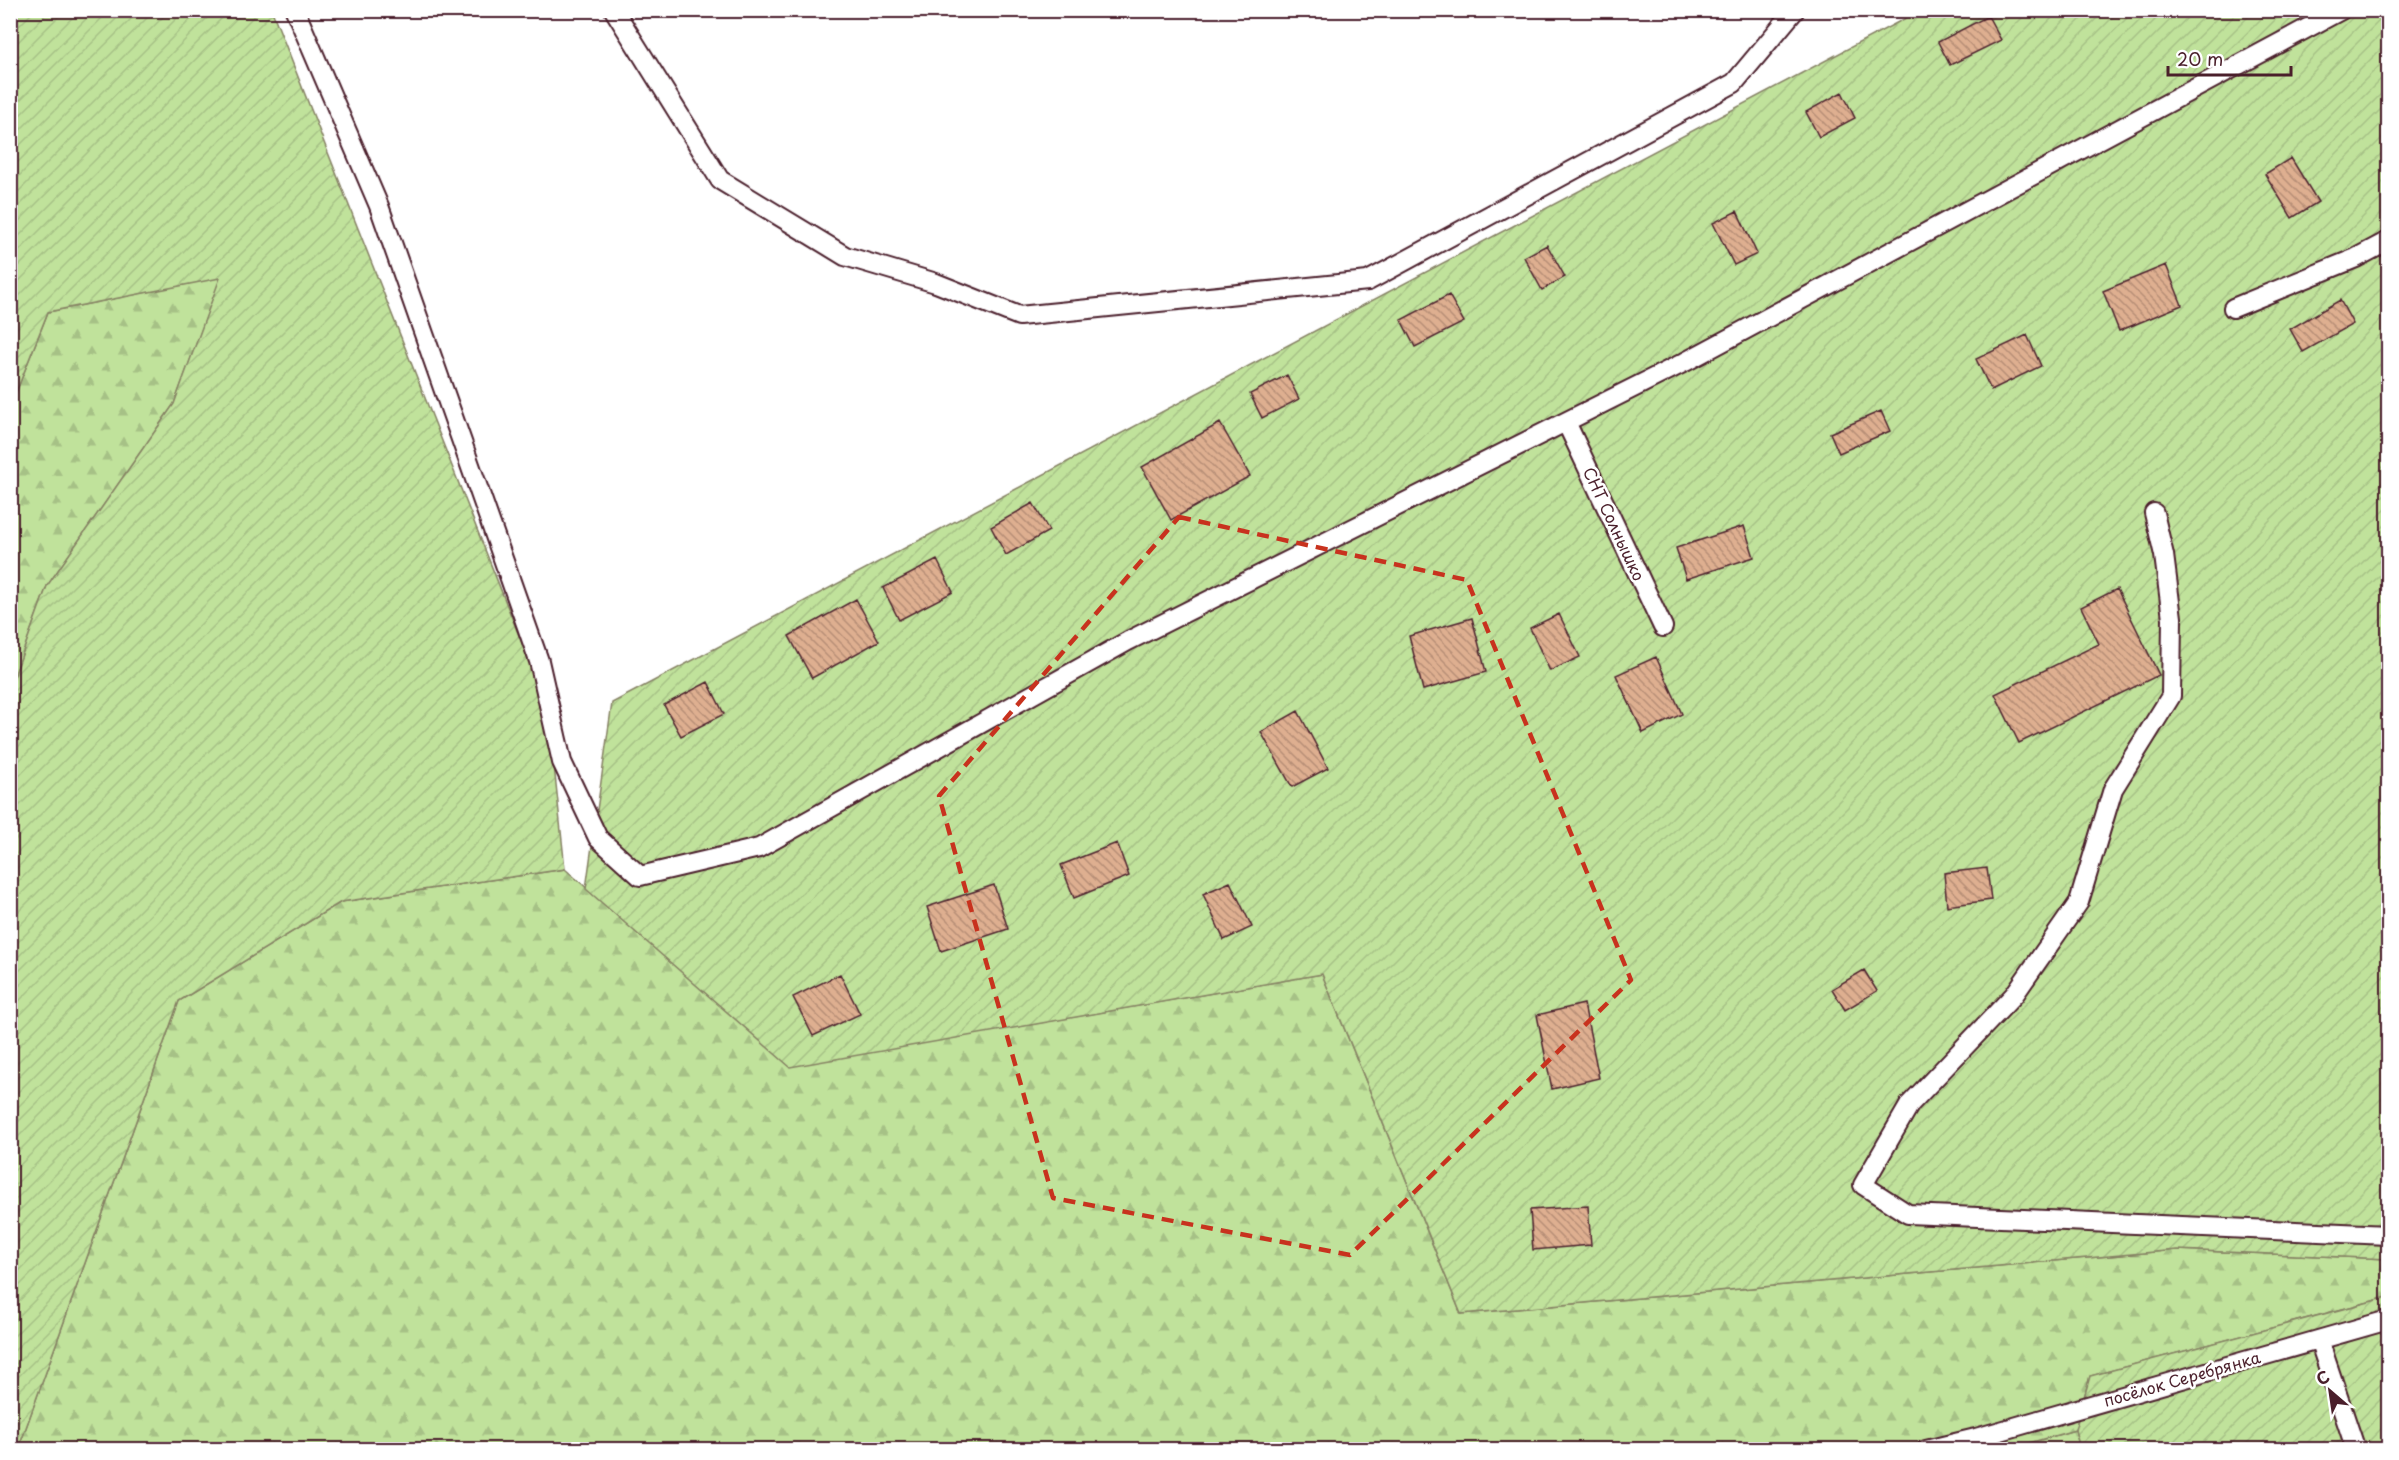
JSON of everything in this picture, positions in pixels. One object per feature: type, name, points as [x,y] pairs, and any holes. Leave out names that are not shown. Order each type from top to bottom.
[{"type":"lane","points":[[295,10],[379,206],[539,661],[562,762],[598,838],[640,876],[759,848],[1128,642],[1685,362],[2341,10]]},
{"type":"lane","points":[[614,10],[720,180],[845,256],[936,283],[1019,316],[1368,281],[1734,83],[1796,10]]},
{"type":"lane","points":[[2233,308],[2356,258],[2388,241]]},
{"type":"lane","name":"СНТ Солнышко","points":[[1566,422],[1663,627]]},
{"type":"lane","points":[[2154,513],[2164,555],[2172,618],[2171,696],[2113,789],[2079,902],[2014,995],[1910,1104],[1863,1185],[1908,1214],[2388,1235]]},
{"type":"lane","name":"посёлок Серебрянка","points":[[1926,1449],[1976,1438],[2388,1320]]},
{"type":"lane","points":[[2319,1341],[2356,1449]]},
{"type":"highlighted area","points":[[1179,517],[1467,580],[1631,980],[1350,1255],[1053,1198],[939,796]]},
{"type":"green space","points":[[11,11],[272,11],[548,709],[565,869],[341,902],[179,1001],[18,1450],[10,1449],[11,685],[47,586],[174,404],[220,278],[48,312],[11,405]]},
{"type":"green space","points":[[1919,11],[2388,11],[2388,1259],[2177,1250],[1461,1314],[1322,974],[790,1067],[586,889],[612,703]]},
{"type":"green space","points":[[221,277],[174,404],[47,586],[11,685],[11,405],[48,312]]},
{"type":"green space","points":[[565,869],[790,1066],[1322,974],[1461,1314],[2177,1250],[2388,1259],[2388,1297],[2090,1376],[2075,1430],[2007,1449],[18,1450],[179,1001],[341,902]]},
{"type":"green space","points":[[2388,1297],[2388,1449],[2080,1449],[2075,1430],[2090,1376]]},
{"type":"green space","points":[[2075,1430],[2080,1449],[2007,1450]]},
{"type":"building","points":[[1988,16],[2001,40],[1950,65],[1938,42]]},
{"type":"building","points":[[1842,92],[1855,118],[1819,137],[1806,112]]},
{"type":"building","points":[[2291,158],[2318,202],[2292,218],[2265,174]]},
{"type":"building","points":[[1737,211],[1757,254],[1734,265],[1713,223]]},
{"type":"building","points":[[1547,245],[1565,277],[1542,290],[1524,257]]},
{"type":"building","points":[[2166,265],[2182,305],[2119,331],[2103,291]]},
{"type":"building","points":[[1449,295],[1464,322],[1415,347],[1401,320]]},
{"type":"building","points":[[2340,300],[2353,324],[2303,352],[2290,329]]},
{"type":"building","points":[[2027,335],[2041,366],[1991,390],[1976,359]]},
{"type":"building","points":[[1287,375],[1299,399],[1262,418],[1250,394]]},
{"type":"building","points":[[1881,411],[1890,431],[1839,453],[1830,433]]},
{"type":"building","points":[[1220,423],[1250,476],[1171,520],[1142,467]]},
{"type":"building","points":[[1033,503],[1049,531],[1006,555],[991,527]]},
{"type":"building","points":[[1744,526],[1754,557],[1686,579],[1676,548]]},
{"type":"building","points":[[937,560],[953,592],[899,620],[883,588]]},
{"type":"building","points":[[2117,589],[2159,675],[2019,743],[1995,694],[2099,644],[2081,607]]},
{"type":"building","points":[[856,599],[879,641],[812,678],[789,636]]},
{"type":"building","points":[[1559,614],[1580,657],[1550,671],[1530,628]]},
{"type":"building","points":[[1472,618],[1486,672],[1423,690],[1409,636]]},
{"type":"building","points":[[1656,657],[1682,714],[1643,733],[1616,675]]},
{"type":"building","points":[[708,682],[724,714],[681,736],[664,705]]},
{"type":"building","points":[[1298,711],[1328,768],[1292,787],[1261,732]]},
{"type":"building","points":[[1117,843],[1129,876],[1074,898],[1061,865]]},
{"type":"building","points":[[1987,868],[1991,900],[1947,906],[1944,873]]},
{"type":"building","points":[[1230,882],[1252,927],[1224,940],[1203,894]]},
{"type":"building","points":[[994,885],[1008,929],[941,951],[927,907]]},
{"type":"building","points":[[1864,970],[1877,991],[1845,1010],[1832,989]]},
{"type":"building","points":[[840,974],[860,1014],[813,1036],[793,997]]},
{"type":"building","points":[[1584,1004],[1599,1078],[1552,1089],[1537,1015]]},
{"type":"building","points":[[1588,1206],[1591,1245],[1533,1250],[1530,1210]]}]
